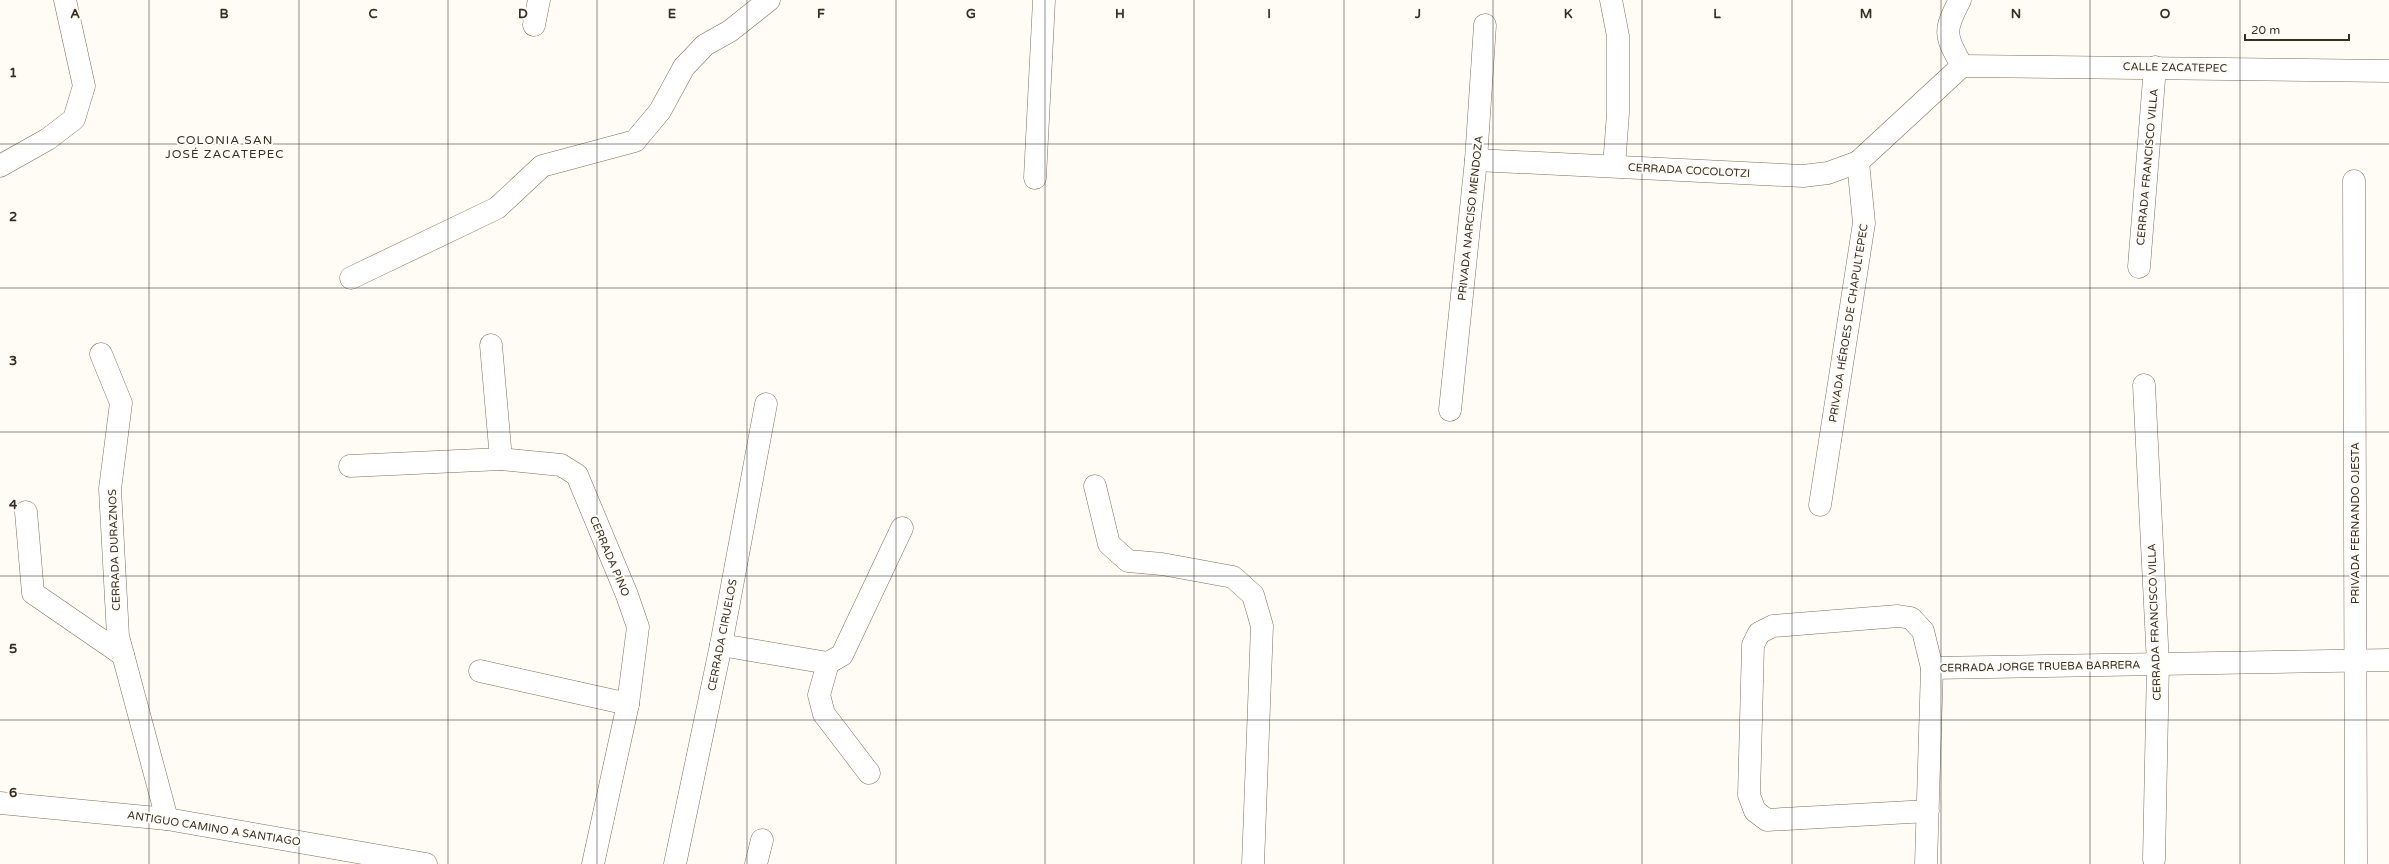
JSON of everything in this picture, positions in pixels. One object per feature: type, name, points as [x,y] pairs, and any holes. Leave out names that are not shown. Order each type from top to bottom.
[{"type":"street","points":[[0,166],[48,139],[74,119],[84,86],[64,0]]},
{"type":"street","points":[[534,25],[539,0]]},
{"type":"street","points":[[351,278],[497,208],[542,166],[635,141],[660,110],[689,62],[705,45],[730,31],[769,0]]},
{"type":"street","points":[[1035,178],[1044,0]]},
{"type":"street","name":"CERRADA COCOLOTZI","points":[[1611,0],[1618,36],[1618,113],[1614,166],[1803,176],[1828,173],[1858,162]]},
{"type":"street","points":[[1858,162],[1962,66],[1948,41],[1948,21],[1960,0]]},
{"type":"street","name":"PRIVADA NARCISO MENDOZA","points":[[1450,410],[1476,160],[1485,25]]},
{"type":"street","name":"CALLE ZACATEPEC","points":[[1962,66],[2389,70]]},
{"type":"street","name":"CERRADA FRANCISCO VILLA","points":[[2139,266],[2155,67]]},
{"type":"street","points":[[1476,160],[1614,166]]},
{"type":"street","name":"PRIVADA HÉROES DE CHAPULTEPEC","points":[[1820,505],[1864,223],[1858,162]]},
{"type":"street","name":"PRIVADA FERNANDO OJESTA","points":[[2354,181],[2356,864]]},
{"type":"street","points":[[491,345],[501,459]]},
{"type":"street","name":"CERRADA DURAZNOS","points":[[101,354],[121,402],[110,489],[118,636],[167,819]]},
{"type":"street","name":"CERRADA FRANCISCO VILLA","points":[[2144,385],[2158,664],[2154,859]]},
{"type":"street","name":"CERRADA CIRUELOS","points":[[676,864],[721,645],[766,404]]},
{"type":"street","name":"CERRADA PINO","points":[[350,466],[501,459],[561,464],[577,475],[627,595],[638,627],[628,704],[593,864]]},
{"type":"street","points":[[1095,486],[1109,544],[1128,561],[1162,564],[1233,577],[1253,595],[1262,626],[1253,864]]},
{"type":"street","points":[[26,512],[33,593],[123,655]]},
{"type":"street","points":[[721,645],[828,663],[842,655],[902,528]]},
{"type":"street","name":"CERRADA JORGE TRUEBA BARRERA","points":[[1926,864],[1928,811],[1932,668],[1923,631],[1911,618],[1898,616],[1773,626],[1759,632],[1753,645],[1749,795],[1755,811],[1767,820],[1928,811]]},
{"type":"street","name":"CERRADA JORGE TRUEBA BARRERA","points":[[1932,668],[2389,660]]},
{"type":"street","points":[[828,663],[819,695],[824,714],[869,772]]},
{"type":"street","points":[[480,671],[628,704]]},
{"type":"street","name":"ANTIGUO CAMINO A SANTIAGO","points":[[0,803],[167,819],[361,858],[426,864]]},
{"type":"street","points":[[756,864],[762,840]]},
{"type":"district","name":"COLONIA SAN JOSÉ ZACATEPEC","points":[[225,147]]}]
